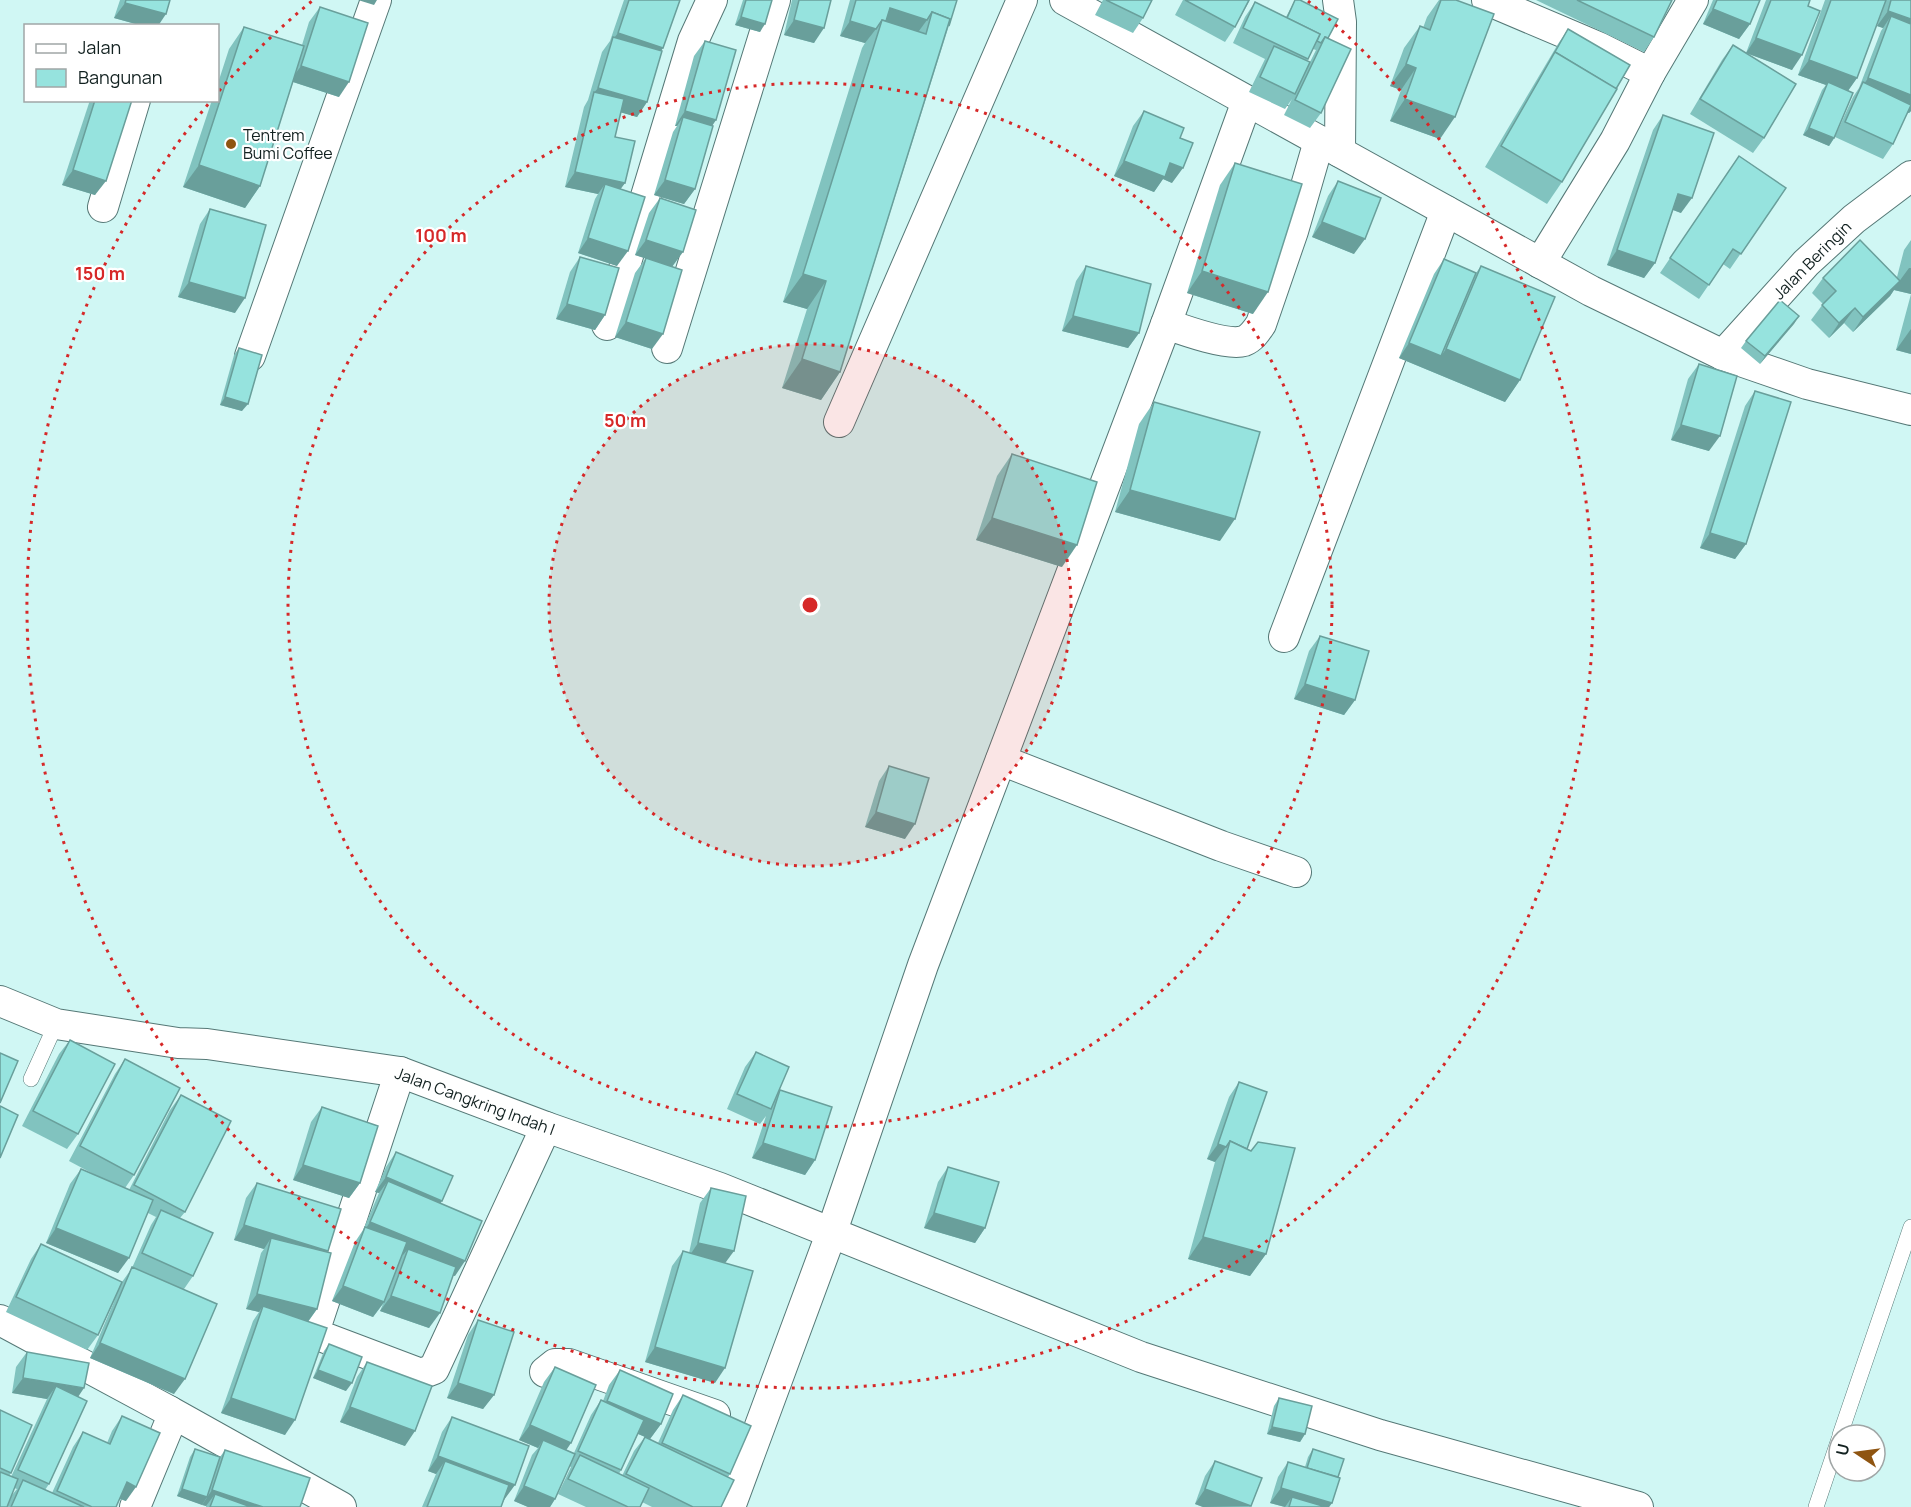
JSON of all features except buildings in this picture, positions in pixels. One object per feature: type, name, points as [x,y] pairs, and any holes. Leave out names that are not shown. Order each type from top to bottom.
[{"type":"street","points":[[250,356],[376,0]]},
{"type":"street","points":[[607,325],[693,41],[712,0]]},
{"type":"street","points":[[667,348],[775,0]]},
{"type":"street","points":[[839,422],[1022,0]]},
{"type":"street","points":[[1166,324],[1199,336],[1244,341],[1256,332],[1261,324],[1293,231],[1330,147],[1341,22],[1338,0]]},
{"type":"street","points":[[1487,0],[1598,47],[1650,72]]},
{"type":"street","points":[[1540,263],[1615,141],[1650,72],[1693,0]]},
{"type":"street","points":[[1071,2],[1591,291],[1723,355],[1807,384],[1911,410]]},
{"type":"street","points":[[730,1507],[831,1234],[923,965],[1166,324],[1246,100]]},
{"type":"street","points":[[104,207],[134,102]]},
{"type":"street","name":"Jalan Beringin","points":[[1723,355],[1806,263],[1854,219],[1911,176]]},
{"type":"street","points":[[1284,637],[1446,211]]},
{"type":"street","points":[[1000,760],[1221,846],[1296,872]]},
{"type":"street","name":"Jalan Cangkring Indah I","points":[[0,1001],[56,1024],[178,1043],[207,1044],[400,1072],[546,1127],[720,1188],[1141,1357],[1380,1435],[1638,1507]]},
{"type":"street","points":[[400,1072],[316,1326],[318,1333],[323,1337],[421,1374],[435,1369],[546,1127]]},
{"type":"street","points":[[0,1320],[168,1410],[341,1507]]},
{"type":"street","points":[[545,1372],[555,1364],[569,1364],[758,1429]]},
{"type":"street","points":[[135,1507],[171,1420],[168,1410]]},
{"type":"lane","points":[[31,1079],[56,1024]]},
{"type":"lane","points":[[1845,1423],[1911,1227]]},
{"type":"lane","points":[[1816,1507],[1827,1475]]},
{"type":"place","name":"Tentrem Bumi Coffee","points":[[231,144]]}]
